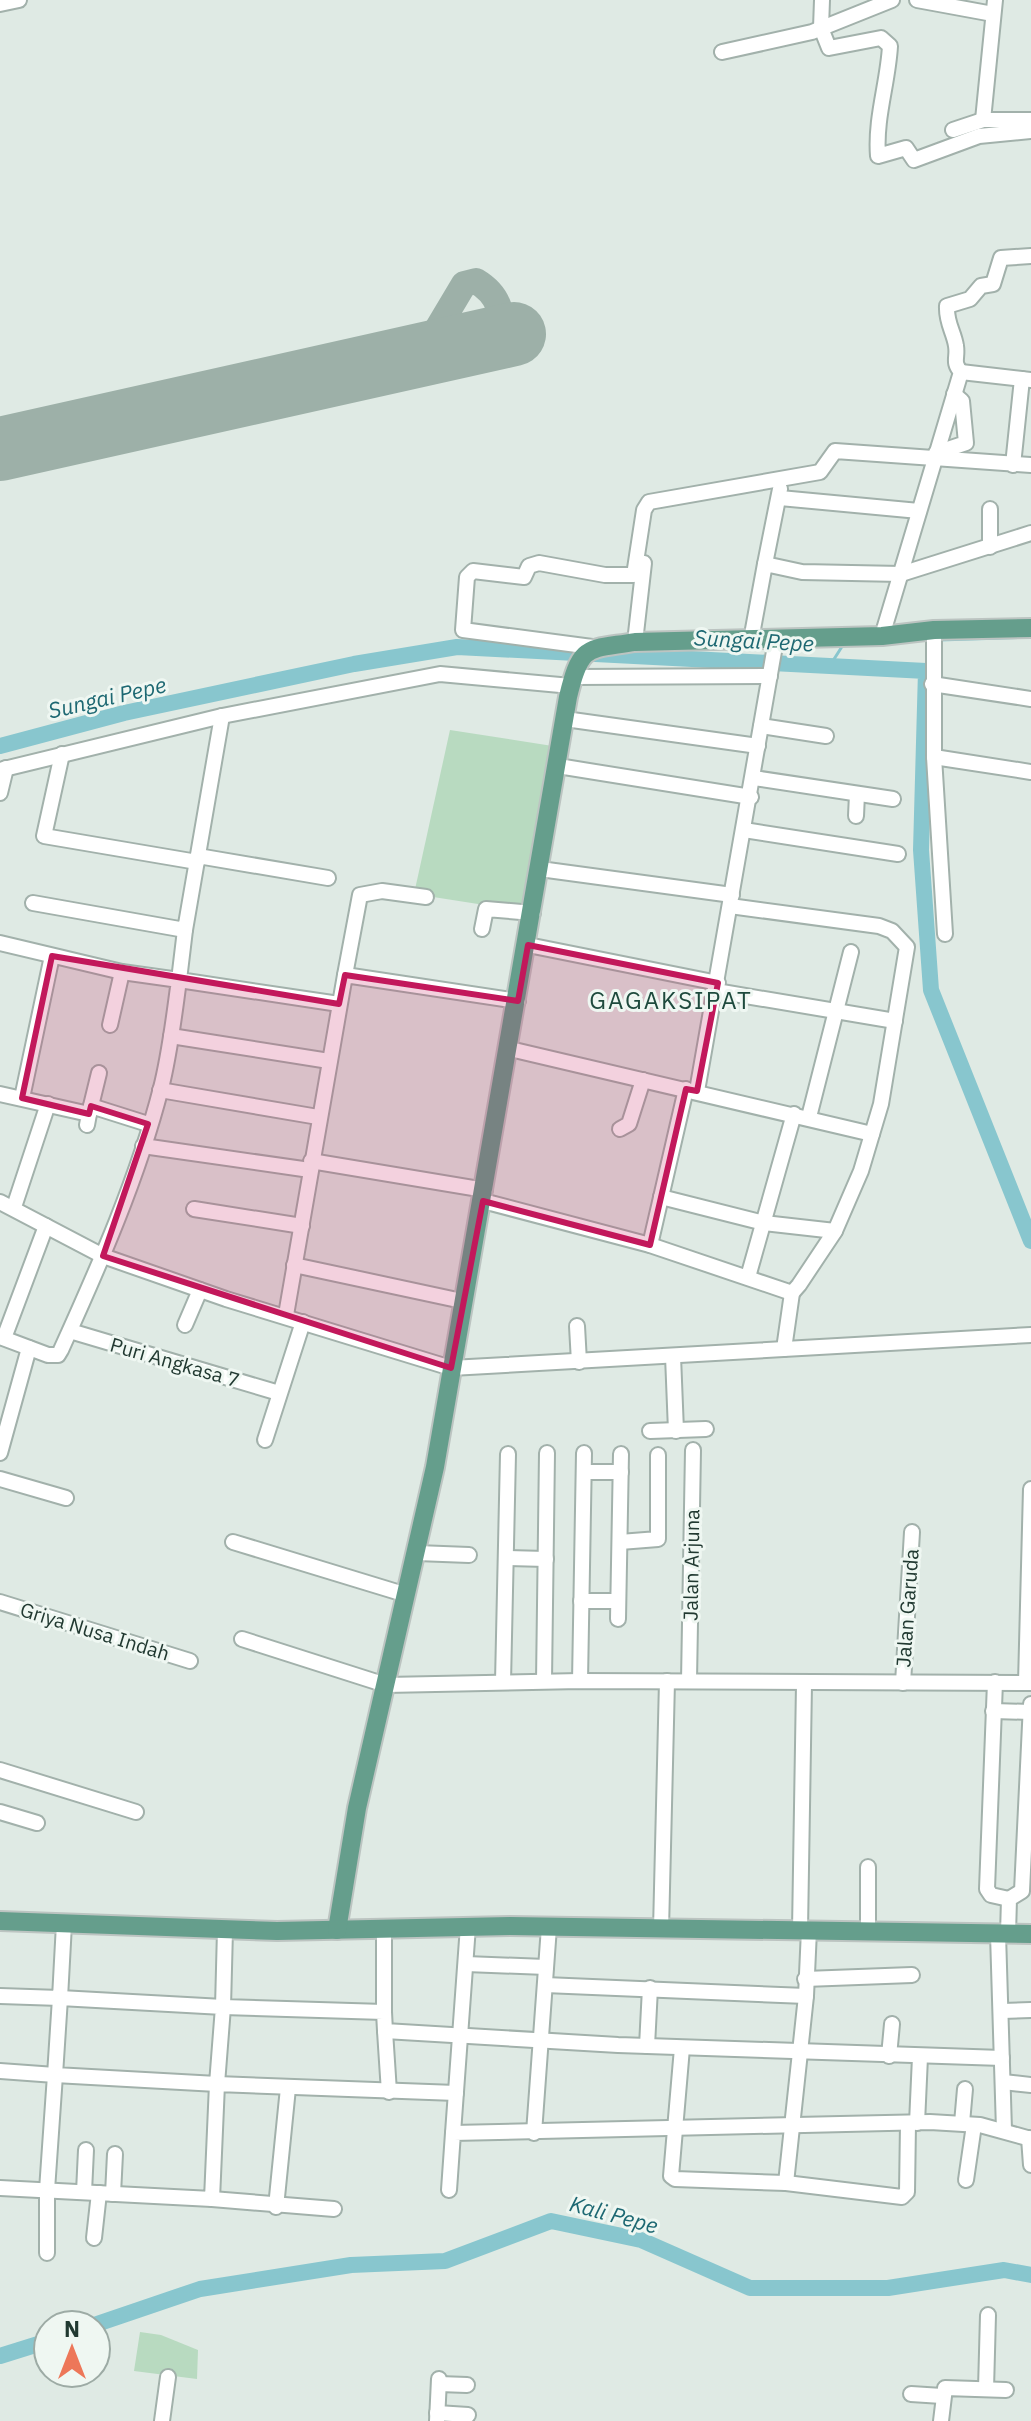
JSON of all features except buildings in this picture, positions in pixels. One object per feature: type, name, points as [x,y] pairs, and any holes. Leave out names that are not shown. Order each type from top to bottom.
[{"type":"main road","points":[[337,1930],[357,1808],[435,1467],[565,719],[580,667],[635,642],[751,640],[776,645],[882,636],[935,637],[1031,628]]},
{"type":"main road","points":[[0,1921],[225,1930],[468,1926],[1031,1934]]},
{"type":"street","points":[[0,4],[19,0]]},
{"type":"street","points":[[822,0],[821,28],[825,44],[832,49],[881,38],[890,46],[889,73],[880,104],[878,156],[906,148],[914,160],[979,136],[1031,131]]},
{"type":"street","points":[[722,52],[821,28],[892,0]]},
{"type":"street","points":[[917,0],[994,7],[983,120]]},
{"type":"street","points":[[953,130],[983,120],[1031,120]]},
{"type":"street","points":[[1013,465],[1027,380],[961,372],[957,367],[956,348],[948,331],[948,305],[970,299],[977,289],[993,284],[1001,258],[1031,256]]},
{"type":"street","points":[[882,636],[961,372]]},
{"type":"street","points":[[935,455],[966,443],[962,401],[954,394]]},
{"type":"street","points":[[580,667],[463,630],[467,577],[473,571],[524,577],[533,563],[605,575],[634,575],[644,510],[649,502],[820,472],[835,451],[935,455],[1031,465]]},
{"type":"street","points":[[751,640],[780,498],[779,481]]},
{"type":"street","points":[[780,498],[919,511]]},
{"type":"street","points":[[990,509],[990,547]]},
{"type":"street","points":[[635,642],[649,523]]},
{"type":"street","points":[[765,564],[802,572],[901,574],[1031,533]]},
{"type":"street","points":[[935,637],[932,684],[934,757],[945,934]]},
{"type":"street","points":[[650,1245],[717,987],[776,645]]},
{"type":"street","points":[[0,793],[3,769],[222,716],[440,674],[580,667],[770,673]]},
{"type":"street","points":[[932,684],[1031,699]]},
{"type":"street","points":[[46,1226],[2,1338],[58,1355],[103,1256],[160,1090],[222,716]]},
{"type":"street","points":[[565,719],[758,746]]},
{"type":"street","points":[[761,726],[826,736]]},
{"type":"street","points":[[62,754],[44,836],[328,878]]},
{"type":"street","points":[[934,757],[1031,772]]},
{"type":"street","points":[[558,766],[751,797]]},
{"type":"street","points":[[754,778],[893,799]]},
{"type":"street","points":[[856,816],[857,794]]},
{"type":"street","points":[[744,830],[898,854]]},
{"type":"street","points":[[540,869],[879,926],[892,931],[905,944],[908,951],[872,1134],[849,1203],[835,1231],[792,1293],[784,1349]]},
{"type":"street","points":[[286,1315],[318,1117],[360,895],[382,891],[426,897]]},
{"type":"street","points":[[33,903],[185,930]]},
{"type":"street","points":[[482,929],[486,909],[533,913]]},
{"type":"street","points":[[0,943],[122,972],[339,1004]]},
{"type":"street","points":[[528,945],[717,987],[895,1021]]},
{"type":"street","points":[[748,1277],[839,1010],[851,952]]},
{"type":"street","points":[[22,1098],[52,956]]},
{"type":"street","points":[[110,1025],[122,972]]},
{"type":"street","points":[[345,975],[518,1001]]},
{"type":"street","points":[[171,1036],[329,1061]]},
{"type":"street","points":[[510,1049],[872,1134]]},
{"type":"street","points":[[89,1115],[99,1073]]},
{"type":"street","points":[[620,1129],[629,1124],[643,1080]]},
{"type":"street","points":[[160,1090],[318,1117]]},
{"type":"street","points":[[0,1094],[89,1115],[148,1124]]},
{"type":"street","points":[[48,1104],[7,1204],[103,1256],[200,1290],[451,1368],[1031,1335]]},
{"type":"street","points":[[143,1146],[311,1166],[484,1195],[650,1245],[792,1293]]},
{"type":"street","points":[[661,1197],[764,1223],[835,1231]]},
{"type":"street","points":[[194,1209],[302,1226]]},
{"type":"street","points":[[294,1265],[462,1301]]},
{"type":"street","points":[[185,1325],[200,1290]]},
{"type":"street","points":[[265,1440],[303,1322]]},
{"type":"street","points":[[577,1326],[579,1362]]},
{"type":"street","name":"Puri Angkasa 7","points":[[70,1331],[279,1393]]},
{"type":"street","points":[[0,1453],[29,1348]]},
{"type":"street","points":[[673,1356],[676,1431]]},
{"type":"street","points":[[0,1388],[16,1393]]},
{"type":"street","points":[[650,1431],[706,1429]]},
{"type":"street","name":"Jalan Arjuna","points":[[689,1681],[693,1450]]},
{"type":"street","points":[[544,1681],[547,1453]]},
{"type":"street","points":[[580,1681],[584,1453]]},
{"type":"street","points":[[503,1682],[508,1454]]},
{"type":"street","points":[[618,1619],[621,1454]]},
{"type":"street","points":[[620,1542],[658,1539],[658,1455]]},
{"type":"street","points":[[584,1472],[621,1472]]},
{"type":"street","points":[[0,1479],[66,1498]]},
{"type":"street","points":[[242,1639],[386,1685],[544,1681],[1028,1683],[1031,1489]]},
{"type":"street","name":"Jalan Garuda","points":[[903,1683],[904,1609],[911,1581],[912,1532]]},
{"type":"street","points":[[233,1542],[407,1595]]},
{"type":"street","points":[[417,1553],[469,1555]]},
{"type":"street","points":[[506,1558],[546,1559]]},
{"type":"street","points":[[581,1601],[618,1601]]},
{"type":"street","name":"Griya Nusa Indah","points":[[0,1602],[190,1661]]},
{"type":"street","points":[[661,1930],[667,1681]]},
{"type":"street","points":[[995,1682],[987,1889],[991,1895],[1009,1899],[1022,1891],[1031,1704]]},
{"type":"street","points":[[786,2183],[806,1996],[804,1684]]},
{"type":"street","points":[[993,1711],[1030,1712]]},
{"type":"street","points":[[0,1770],[136,1812]]},
{"type":"street","points":[[0,1812],[37,1823]]},
{"type":"street","points":[[868,1867],[868,1931]]},
{"type":"street","points":[[1004,2130],[1003,1934],[1009,1899]]},
{"type":"street","points":[[47,2253],[47,2190],[64,1924]]},
{"type":"street","points":[[449,2190],[468,1926]]},
{"type":"street","points":[[534,2133],[549,1927]]},
{"type":"street","points":[[384,1929],[384,2012],[389,2092]]},
{"type":"street","points":[[212,2199],[225,1930]]},
{"type":"street","points":[[466,1964],[546,1967]]},
{"type":"street","points":[[805,1979],[912,1975]]},
{"type":"street","points":[[545,1985],[806,1996]]},
{"type":"street","points":[[647,2046],[650,1988]]},
{"type":"street","points":[[0,1996],[384,2012]]},
{"type":"street","points":[[1002,2011],[1031,2010]]},
{"type":"street","points":[[889,2056],[892,2024]]},
{"type":"street","points":[[385,2031],[541,2042],[1002,2058]]},
{"type":"street","points":[[682,2048],[672,2129],[671,2176],[675,2179],[786,2183],[905,2196],[920,2057]]},
{"type":"street","points":[[0,2071],[288,2088],[456,2093]]},
{"type":"street","points":[[1003,2082],[1031,2085]]},
{"type":"street","points":[[276,2207],[288,2088]]},
{"type":"street","points":[[965,2089],[968,2124],[966,2180]]},
{"type":"street","points":[[453,2133],[968,2124],[1030,2138],[1031,2165]]},
{"type":"street","points":[[86,2150],[99,2193]]},
{"type":"street","points":[[94,2238],[99,2193],[115,2154]]},
{"type":"street","points":[[0,2188],[334,2209]]},
{"type":"street","points":[[986,2389],[988,2315]]},
{"type":"street","points":[[162,2421],[168,2377]]},
{"type":"street","points":[[467,2385],[439,2381],[437,2417],[468,2415]]},
{"type":"street","points":[[941,2421],[945,2388],[1006,2390]]},
{"type":"street","points":[[911,2394],[942,2396]]},
{"type":"highlighted area","points":[[528,945],[718,983],[697,1091],[686,1089],[650,1245],[483,1201],[451,1368],[103,1256],[148,1124],[91,1106],[89,1114],[22,1098],[52,956],[339,1004],[345,975],[518,1001]]},
{"type":"green space","points":[[450,730],[559,747],[529,912],[414,894]]},
{"type":"green space","points":[[140,2332],[161,2335],[198,2350],[197,2379],[134,2371]]},
{"type":"waterway","points":[[939,640],[1031,637]]},
{"type":"waterway","points":[[829,667],[843,645]]},
{"type":"waterway","name":"Sungai Pepe","points":[[0,746],[124,713],[354,664],[457,647],[926,671],[921,850],[931,990],[1031,1241]]},
{"type":"waterway","name":"Kali Pepe","points":[[112,2319],[200,2289],[351,2265],[445,2261],[551,2221],[641,2240],[750,2288],[888,2288],[1004,2270],[1031,2275]]},
{"type":"waterway","name":"Kali Pepe","points":[[0,2356],[32,2346]]},
{"type":"taxiway","points":[[401,359],[430,341],[464,284],[476,281],[490,293],[498,306],[500,319],[497,332],[489,343],[476,350],[459,353],[438,351]]},
{"type":"runway","points":[[0,449],[514,334]]},
{"type":"district","name":"GAGAKSIPAT","points":[[671,1000]]}]
